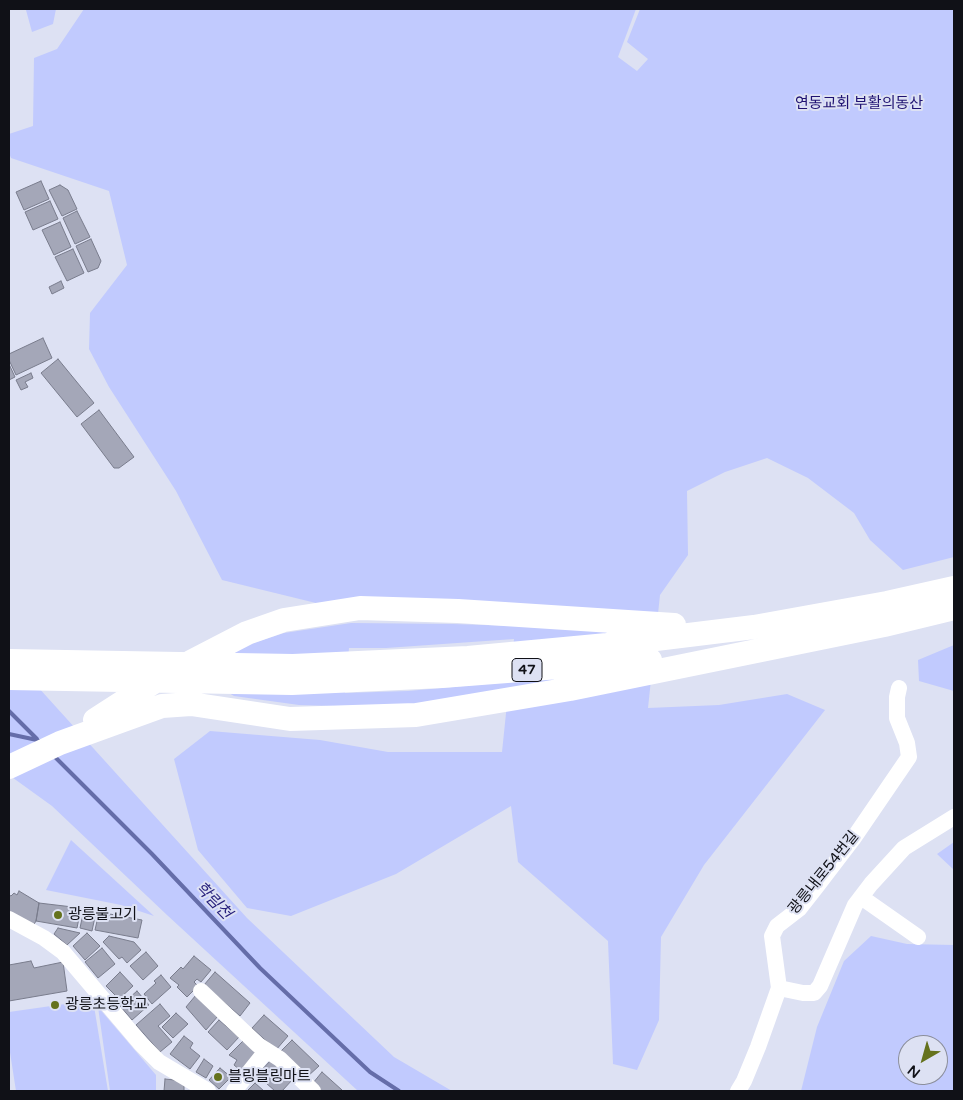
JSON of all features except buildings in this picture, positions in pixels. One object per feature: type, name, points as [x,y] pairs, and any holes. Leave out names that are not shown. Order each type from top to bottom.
[{"type":"highway","name":"47","points":[[9,661],[293,674],[607,646],[754,627],[887,603],[954,588]]},
{"type":"highway","points":[[60,743],[153,682],[248,633],[284,620],[360,608],[458,611],[659,625],[754,627]]},
{"type":"highway","name":"47","points":[[9,678],[293,674],[478,674],[762,650],[884,625],[954,608]]},
{"type":"highway","points":[[9,767],[60,743],[162,706],[191,704],[290,719],[416,715],[570,690],[762,650]]},
{"type":"street","name":"광릉내로54번길","points":[[738,1091],[758,1047],[779,988],[772,936],[777,926],[805,902],[853,839],[909,757],[907,743],[897,718],[896,697],[899,688]]},
{"type":"street","points":[[779,988],[814,993],[820,986],[855,905],[871,884],[904,848],[954,817]]},
{"type":"street","points":[[861,897],[918,937]]},
{"type":"street","points":[[9,919],[18,926],[44,938],[63,952],[141,1044],[159,1062],[208,1091]]},
{"type":"street","points":[[201,991],[258,1045],[280,1059],[313,1091]]},
{"type":"street","points":[[234,1091],[266,1051]]},
{"type":"green space","points":[[9,9],[56,9],[53,24],[32,32],[26,10]]},
{"type":"green space","name":"연동교회 부활의동산","points":[[84,9],[636,9],[618,57],[637,71],[648,59],[627,42],[640,9],[954,9],[954,557],[903,570],[870,540],[854,513],[808,478],[767,458],[725,472],[687,491],[688,555],[660,595],[648,708],[719,705],[787,694],[825,710],[704,865],[661,937],[659,1020],[637,1070],[613,1064],[608,941],[518,862],[511,806],[396,874],[291,916],[247,908],[198,850],[174,759],[210,731],[320,740],[388,752],[502,752],[508,694],[404,708],[299,705],[234,696],[199,675],[235,649],[284,633],[351,623],[515,626],[320,604],[222,580],[176,491],[109,387],[89,349],[90,313],[127,265],[109,191],[11,158],[9,153],[9,134],[33,126],[34,58],[57,49]],"holes":[[[514,639],[509,682],[408,691],[345,693],[349,648],[386,648]]]},
{"type":"green space","points":[[954,645],[954,691],[919,681],[918,660]]},
{"type":"green space","points":[[9,655],[247,918],[394,1057],[452,1091],[358,1091],[52,806],[9,775]]},
{"type":"green space","points":[[71,840],[154,916],[121,905],[46,890]]},
{"type":"green space","points":[[954,842],[954,870],[937,854]]},
{"type":"green space","points":[[871,936],[907,944],[954,945],[954,1091],[801,1091],[817,1027],[844,961]]},
{"type":"green space","points":[[93,1000],[108,1091],[16,1091],[9,1046],[9,1012]]},
{"type":"green space","points":[[98,1007],[156,1075],[156,1091],[110,1091]]},
{"type":"waterway","points":[[9,711],[37,739]]},
{"type":"waterway","name":"학림천","points":[[9,734],[40,742]]},
{"type":"waterway","name":"학림천","points":[[54,756],[152,854],[260,968],[370,1072],[399,1091]]},
{"type":"place","name":"광릉불고기","points":[[58,915]]},
{"type":"place","name":"광릉초등학교","points":[[55,1005]]},
{"type":"place","name":"블링블링마트","points":[[218,1077]]}]
